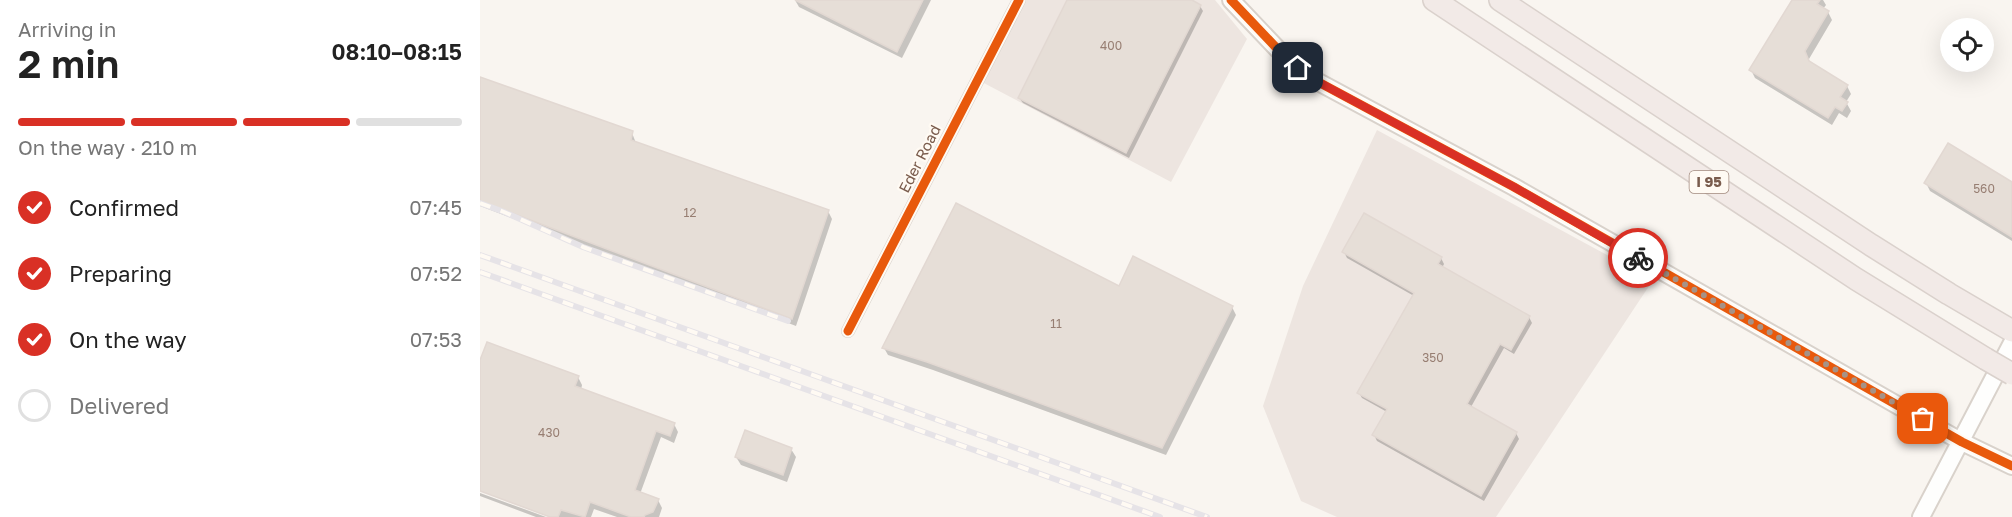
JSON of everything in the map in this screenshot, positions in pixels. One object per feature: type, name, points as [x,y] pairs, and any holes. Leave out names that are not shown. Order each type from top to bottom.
[{"type":"highway","name":"I 95","points":[[1434,0],[1865,285],[2012,374]]},
{"type":"highway","name":"I 95","points":[[1500,0],[2010,334]]},
{"type":"street","name":"Eder Road","points":[[848,331],[1019,0]]},
{"type":"street","points":[[1231,0],[1287,59],[1309,77],[1514,187],[1962,442],[2012,466]]},
{"type":"street","points":[[1921,517],[1962,442],[2010,334]]},
{"type":"shaded area","points":[[1024,0],[1215,0],[1247,39],[1171,182],[980,81]]},
{"type":"shaded area","points":[[1377,130],[1653,280],[1496,517],[1337,517],[1301,501],[1263,406],[1303,286]]},
{"type":"building","points":[[795,0],[923,0],[897,52]]},
{"type":"building","points":[[1067,0],[1192,0],[1201,5],[1126,153],[1018,98]]},
{"type":"building","points":[[1792,0],[1820,0],[1817,4],[1829,11],[1805,51],[1809,61],[1848,85],[1840,97],[1848,102],[1842,111],[1835,107],[1828,118],[1749,70]]},
{"type":"building","points":[[480,77],[633,131],[631,140],[829,210],[792,319],[480,201]]},
{"type":"building","points":[[1948,143],[2012,182],[2012,237],[1924,183]]},
{"type":"building","points":[[956,203],[1119,286],[1133,256],[1233,306],[1162,448],[927,362],[882,348]]},
{"type":"building","points":[[1364,213],[1442,257],[1438,264],[1530,316],[1511,350],[1500,344],[1467,404],[1517,432],[1481,496],[1372,435],[1387,409],[1357,393],[1414,293],[1342,252]]},
{"type":"building","points":[[487,342],[579,376],[575,386],[675,423],[670,436],[656,431],[635,490],[659,499],[653,512],[644,517],[631,517],[590,502],[585,517],[561,510],[558,517],[550,517],[480,491],[480,360]]},
{"type":"building","points":[[745,430],[792,448],[783,475],[735,457]]},
{"type":"railway","points":[[480,203],[583,247],[788,321]]},
{"type":"railway","points":[[480,255],[1207,517]]},
{"type":"railway","points":[[480,272],[1160,517]]},
{"type":"cycle path","points":[[848,331],[1019,0]]},
{"type":"cycle path","points":[[1231,0],[1287,59],[1309,77],[1514,187],[1962,442],[2012,466]]},
{"type":"way so far","points":[[1638,258],[1923,419]]},
{"type":"route","points":[[1298,68],[1309,77],[1514,187],[1638,258]]}]
